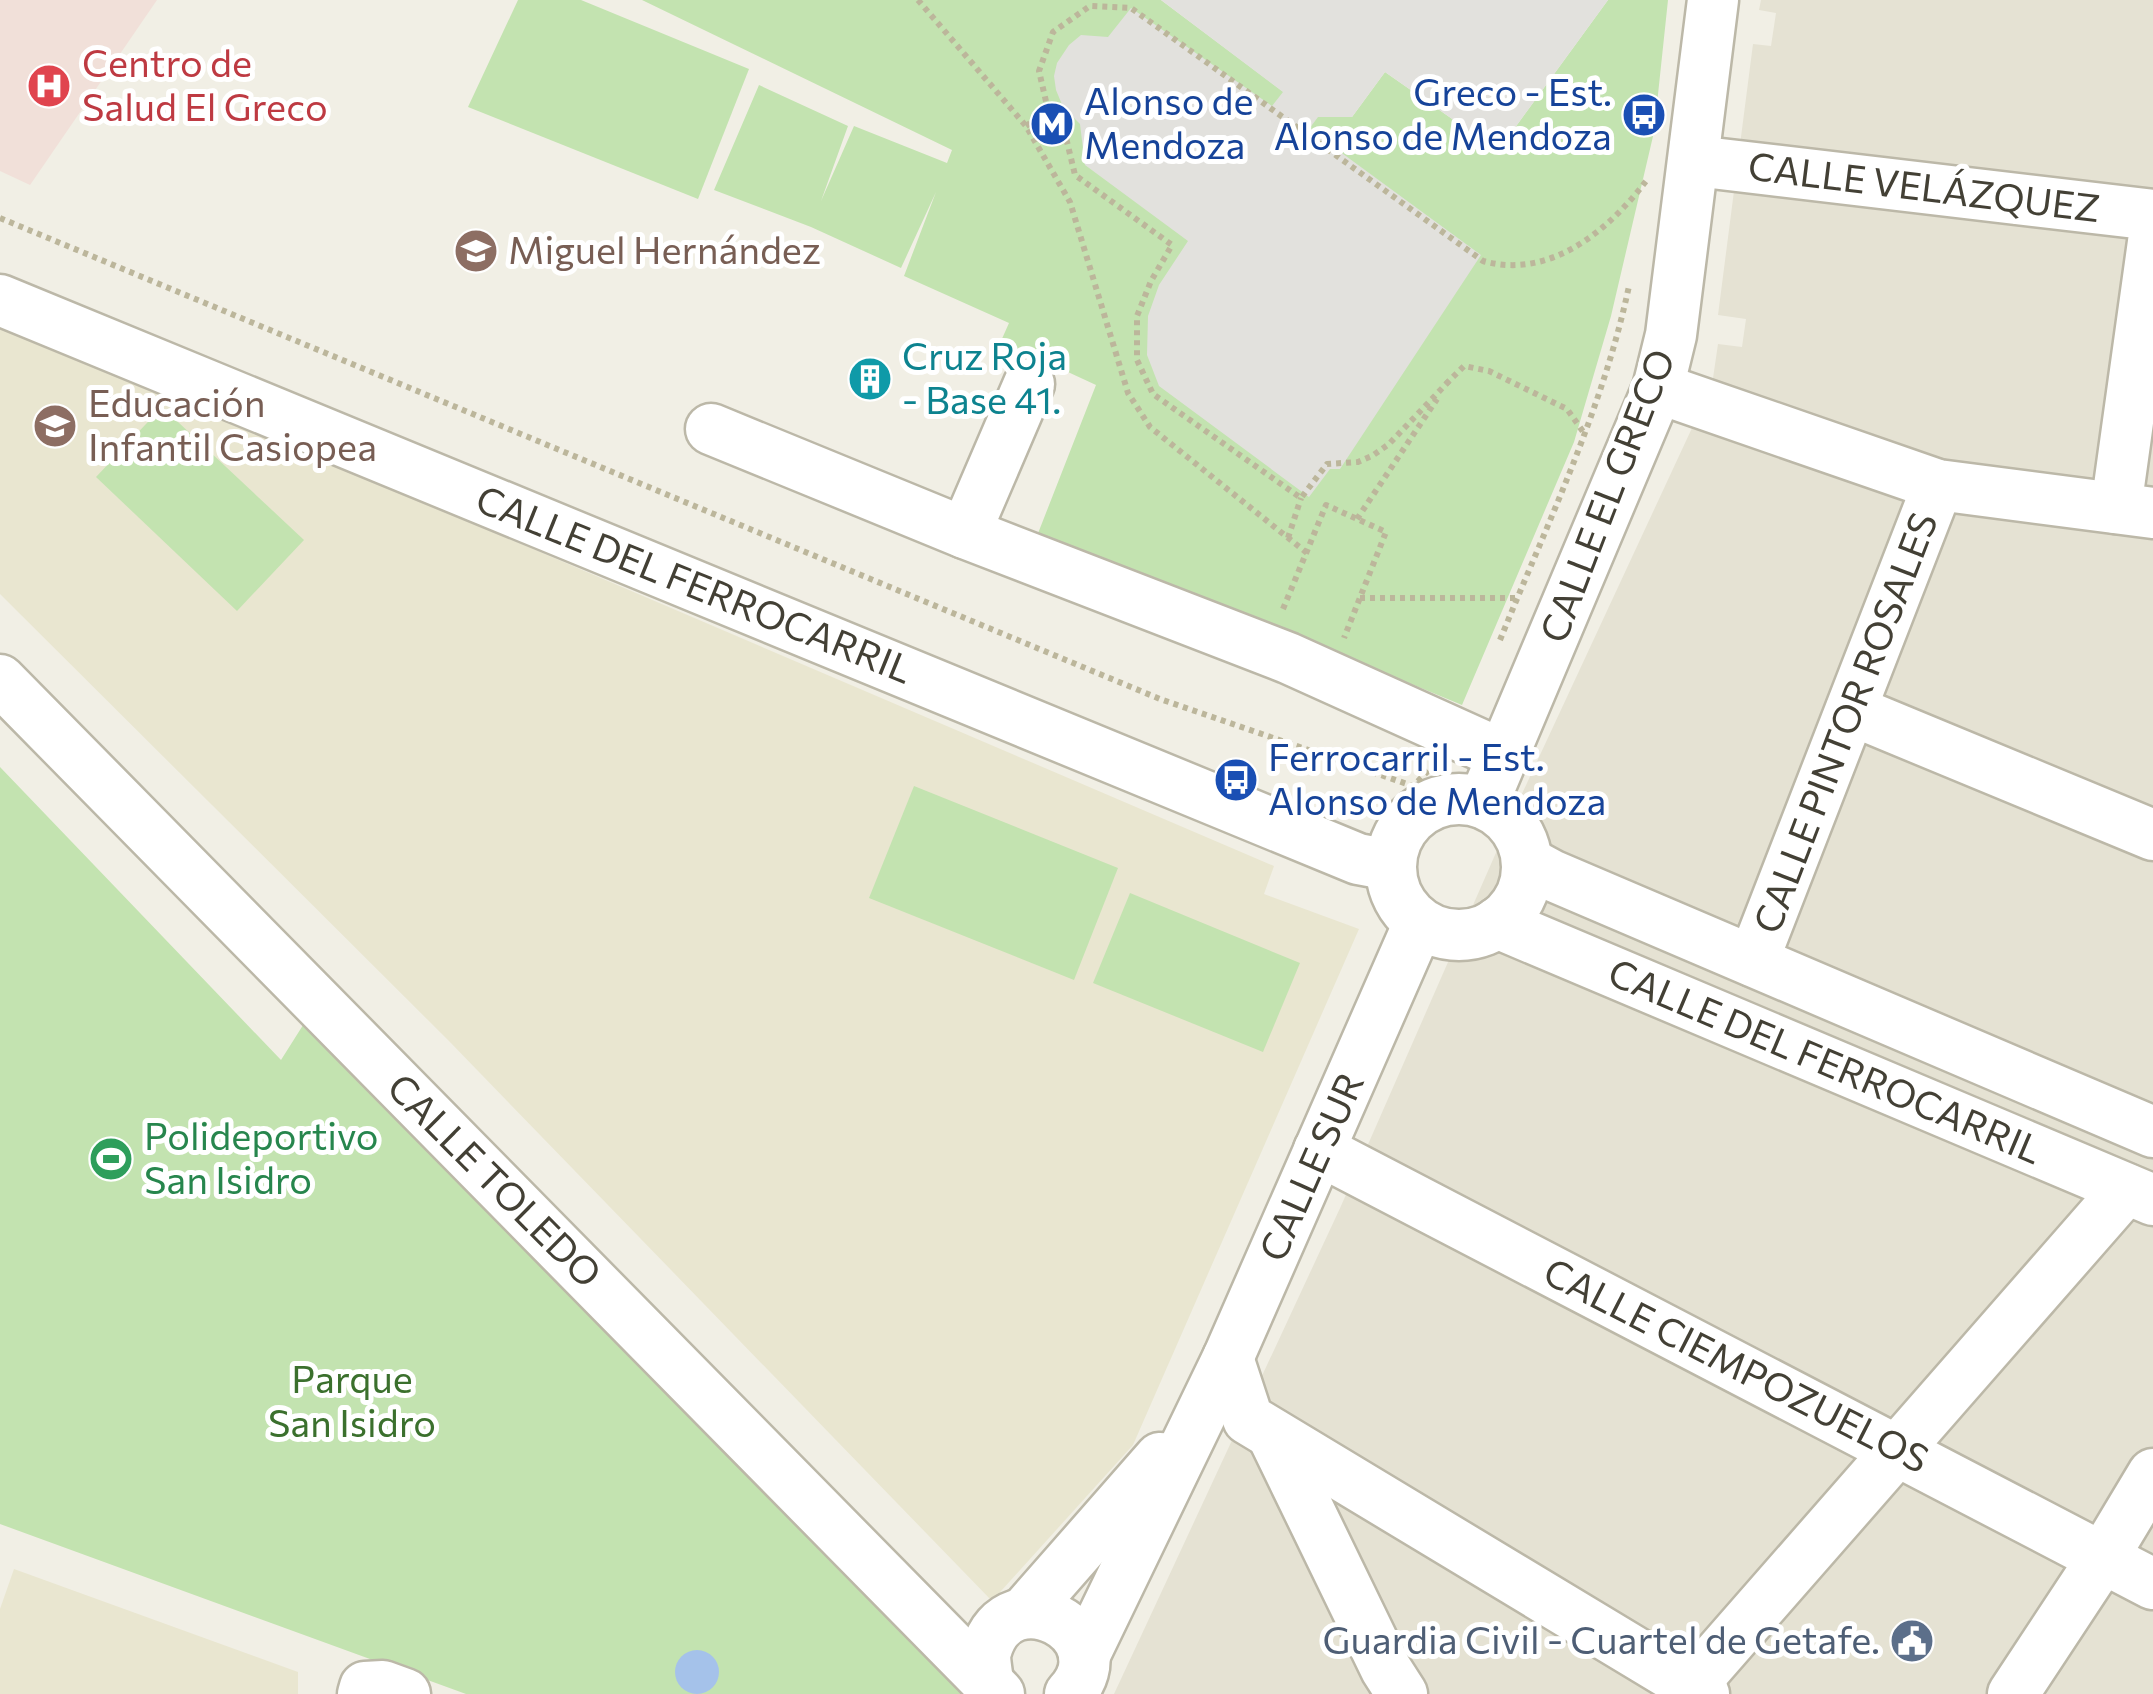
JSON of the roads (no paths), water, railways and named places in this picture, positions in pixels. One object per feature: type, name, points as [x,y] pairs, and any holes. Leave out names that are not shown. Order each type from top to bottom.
[{"type":"street","name":"CALLE EL GRECO","points":[[1483,803],[1658,388],[1671,334],[1674,167],[1714,0]]},
{"type":"street","name":"CALLE VELÁZQUEZ","points":[[1674,167],[2153,216]]},
{"type":"street","points":[[1658,388],[1938,484],[2134,510],[2153,242]]},
{"type":"street","name":"CALLE DEL FERROCARRIL","points":[[0,300],[1341,852],[1390,864]]},
{"type":"street","points":[[965,533],[1029,384]]},
{"type":"street","points":[[712,429],[965,533],[1288,658],[1503,755]]},
{"type":"street","name":"CALLE PINTOR ROSALES","points":[[1753,962],[1938,484]]},
{"type":"street","name":"CALLE TOLEDO","points":[[0,680],[994,1688]]},
{"type":"street","points":[[1851,710],[2153,834]]},
{"type":"street","points":[[1447,799],[1483,803],[1510,821],[1518,833],[1527,862],[1525,886],[1514,907],[1497,924],[1466,935],[1449,935],[1419,923],[1402,907],[1393,887],[1390,864],[1395,842],[1407,822],[1425,807],[1447,799]]},
{"type":"street","name":"CALLE DEL FERROCARRIL","points":[[1527,862],[2153,1132]]},
{"type":"street","name":"CALLE SUR","points":[[1077,1675],[1228,1358],[1419,923]]},
{"type":"street","name":"CALLE DEL FERROCARRIL","points":[[1497,924],[2139,1195]]},
{"type":"street","name":"CALLE CIEMPOZUELOS","points":[[1319,1150],[2153,1584]]},
{"type":"street","points":[[1228,1358],[1248,1419],[1692,1691],[1899,1450],[2139,1195]]},
{"type":"street","name":"CALLE SUR","points":[[994,1688],[985,1652],[999,1626],[1025,1612],[1203,1409]]},
{"type":"street","points":[[1272,1434],[1386,1669],[1402,1694]]},
{"type":"street","points":[[2013,1694],[2153,1474]]},
{"type":"street","points":[[1025,1612],[1052,1614],[1074,1631],[1077,1675]]},
{"type":"water","points":[[697,1650],[713,1656],[719,1672],[713,1688],[697,1694],[681,1688],[675,1672],[681,1656]]},
{"type":"place","name":"Centro de Salud El Greco","points":[[49,86]]},
{"type":"place","name":"Greco - Est. Alonso de Mendoza","points":[[1644,115]]},
{"type":"place","name":"Alonso de Mendoza","points":[[1052,124]]},
{"type":"place","name":"Miguel Hernández","points":[[476,251]]},
{"type":"place","name":"Cruz Roja - Base 41.","points":[[870,379]]},
{"type":"place","name":"Educación Infantil Casiopea","points":[[55,426]]},
{"type":"place","name":"Ferrocarril - Est. Alonso de Mendoza","points":[[1236,780]]},
{"type":"place","name":"Polideportivo San Isidro","points":[[111,1159]]},
{"type":"place","name":"Guardia Civil - Cuartel de Getafe.","points":[[1912,1641]]},
{"type":"park label","name":"Parque San Isidro","points":[[352,1402]]}]
